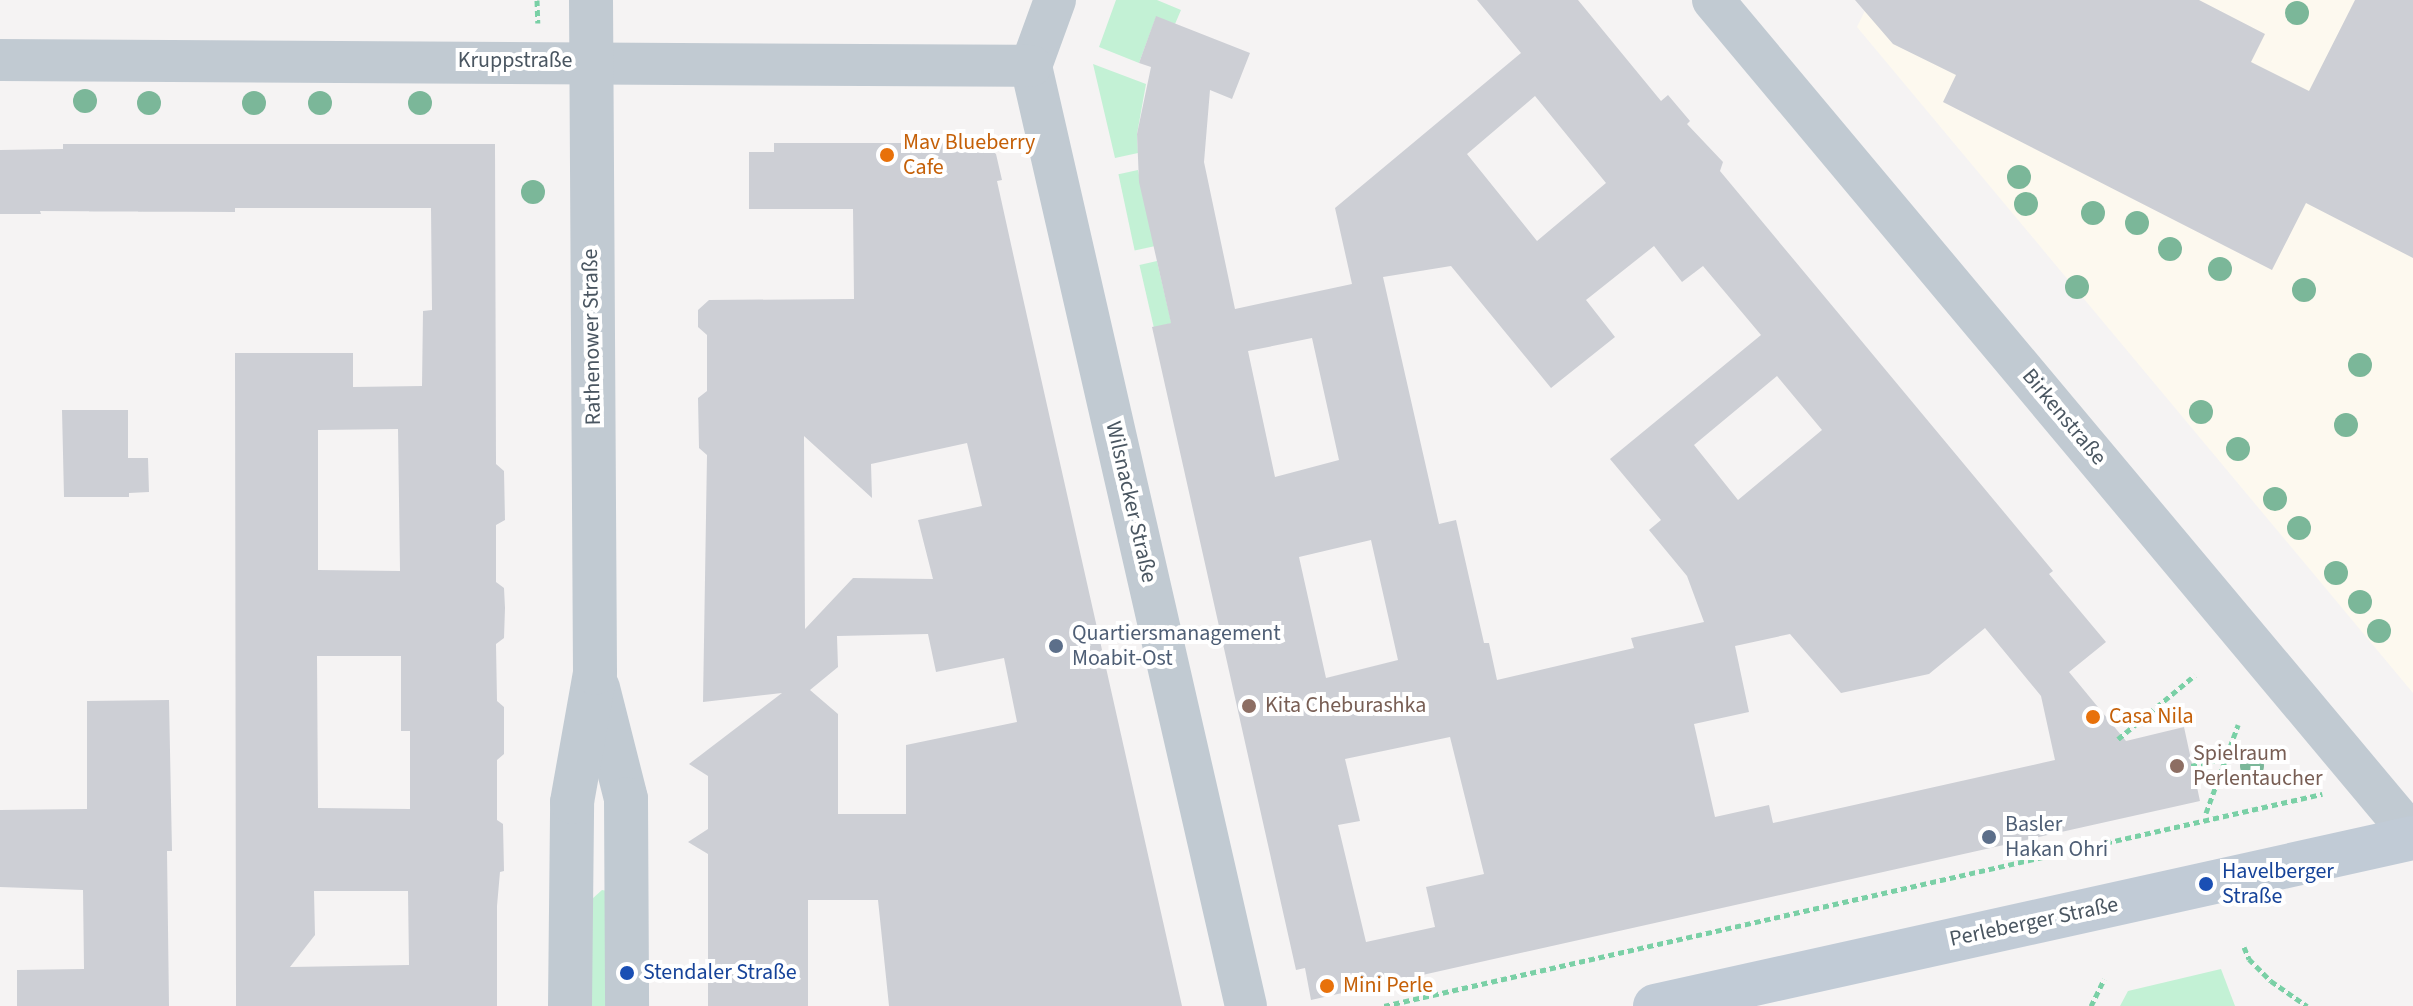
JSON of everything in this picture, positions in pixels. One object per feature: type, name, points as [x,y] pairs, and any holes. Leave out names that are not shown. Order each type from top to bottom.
[{"type":"main road","name":"Perleberger Straße","points":[[1655,1006],[2413,837]]},
{"type":"street","name":"Rathenower Straße","points":[[570,1006],[572,802],[595,673],[591,0]]},
{"type":"street","points":[[1031,66],[1055,0]]},
{"type":"street","name":"Birkenstraße","points":[[1713,0],[2413,837]]},
{"type":"street","name":"Kruppstraße","points":[[0,60],[1031,66]]},
{"type":"street","name":"Wilsnacker Straße","points":[[1031,66],[1246,1006]]},
{"type":"street","name":"Rathenower Straße","points":[[595,673],[626,799],[627,1006]]},
{"type":"path","points":[[2118,739],[2195,675]]},
{"type":"path","points":[[2206,813],[2238,725]]},
{"type":"path","points":[[2191,766],[2228,758]]},
{"type":"path","points":[[1384,1006],[2369,783]]},
{"type":"path","points":[[2244,947],[2249,959],[2271,981],[2307,1006]]},
{"type":"path","points":[[2091,1006],[2104,979]]},
{"type":"shaded area","points":[[1870,0],[2413,0],[2413,693],[1857,27]]},
{"type":"green space","points":[[1116,0],[1157,0],[1181,10],[1175,24],[1156,17],[1139,63],[1099,47]]},
{"type":"green space","points":[[1093,64],[1146,84],[1137,134],[1138,153],[1115,158]]},
{"type":"green space","points":[[1138,170],[1154,246],[1135,250],[1118,174]]},
{"type":"green space","points":[[1157,261],[1171,323],[1154,327],[1139,265]]},
{"type":"green space","points":[[602,890],[607,891],[612,1006],[592,1006],[592,899]]},
{"type":"green space","points":[[2221,969],[2235,1006],[2120,1006],[2128,991]]},
{"type":"building","points":[[1477,0],[1578,0],[1661,101],[1668,95],[1690,121],[1687,124],[1723,162],[1720,171],[2053,571],[2049,574],[2106,642],[2069,672],[2126,741],[2184,727],[2200,801],[1311,1000],[1305,968],[1296,970],[1152,327],[1171,323],[1139,182],[1137,134],[1151,67],[1139,63],[1156,16],[1250,53],[1232,99],[1210,90],[1204,162],[1235,309],[1352,284],[1335,208],[1521,53]],"holes":[[[1535,96],[1606,183],[1537,241],[1467,154]],[[1654,246],[1682,282],[1703,266],[1761,335],[1610,459],[1661,520],[1649,530],[1687,576],[1704,622],[1631,638],[1634,648],[1497,680],[1489,643],[1484,643],[1456,520],[1439,524],[1383,277],[1451,266],[1551,388],[1615,337],[1586,300]],[[1312,338],[1339,460],[1275,477],[1248,351]],[[1777,376],[1822,430],[1738,500],[1694,445]],[[1371,540],[1398,660],[1326,678],[1299,557]],[[1985,628],[2041,696],[2055,760],[1773,823],[1769,805],[1715,817],[1694,724],[1749,712],[1735,646],[1790,634],[1841,693],[1929,674]],[[1450,737],[1484,874],[1426,887],[1435,927],[1366,942],[1338,825],[1360,821],[1345,759]]]},
{"type":"building","points":[[1855,0],[2199,0],[2265,34],[2251,62],[2309,91],[2355,0],[2413,0],[2413,258],[2306,203],[2272,270],[1943,102],[1956,75],[1893,44]]},
{"type":"building","points":[[950,139],[977,139],[996,154],[1002,180],[997,181],[1182,1006],[889,1006],[878,900],[808,900],[808,1006],[708,1006],[708,854],[688,842],[708,829],[708,776],[689,764],[782,693],[703,702],[707,455],[699,448],[698,398],[707,391],[707,335],[698,327],[698,310],[709,300],[854,299],[853,209],[749,209],[749,152],[774,152],[774,143],[950,143]],"holes":[[[804,436],[872,498],[871,464],[967,443],[982,506],[918,520],[933,579],[853,578],[805,629]],[[928,634],[936,672],[1004,658],[1017,722],[906,745],[906,814],[838,814],[838,714],[810,690],[838,667],[837,636]]]},
{"type":"building","points":[[63,144],[495,144],[496,464],[504,471],[505,520],[496,525],[496,582],[504,588],[505,608],[504,638],[496,644],[497,701],[504,707],[504,754],[497,760],[497,820],[503,824],[504,871],[500,872],[497,906],[497,1006],[236,1006],[235,353],[353,353],[353,387],[422,386],[423,311],[432,310],[431,208],[235,208],[235,212],[40,211],[41,214],[0,214],[0,150],[63,149]],"holes":[[[398,429],[400,571],[318,570],[318,430]],[[317,656],[401,656],[401,731],[410,731],[410,809],[318,808]],[[314,891],[408,891],[409,965],[290,967],[315,935]]]},
{"type":"building","points":[[62,410],[128,410],[128,458],[148,458],[149,492],[129,493],[129,497],[64,497]]},
{"type":"building","points":[[169,700],[172,851],[167,851],[169,1006],[17,1006],[17,970],[84,969],[83,890],[0,887],[0,810],[87,809],[87,701]]},
{"type":"place","name":"Mav Blueberry Cafe","points":[[887,155]]},
{"type":"place","name":"Quartiersmanagement Moabit-Ost","points":[[1056,646]]},
{"type":"place","name":"Kita Cheburashka","points":[[1249,706]]},
{"type":"place","name":"Casa Nila","points":[[2093,717]]},
{"type":"place","name":"Spielraum Perlentaucher","points":[[2177,766]]},
{"type":"place","name":"Basler Hakan Ohri","points":[[1989,837]]},
{"type":"place","name":"Havelberger Straße","points":[[2206,884]]},
{"type":"place","name":"Stendaler Straße","points":[[627,973]]},
{"type":"place","name":"Mini Perle","points":[[1327,986]]}]
